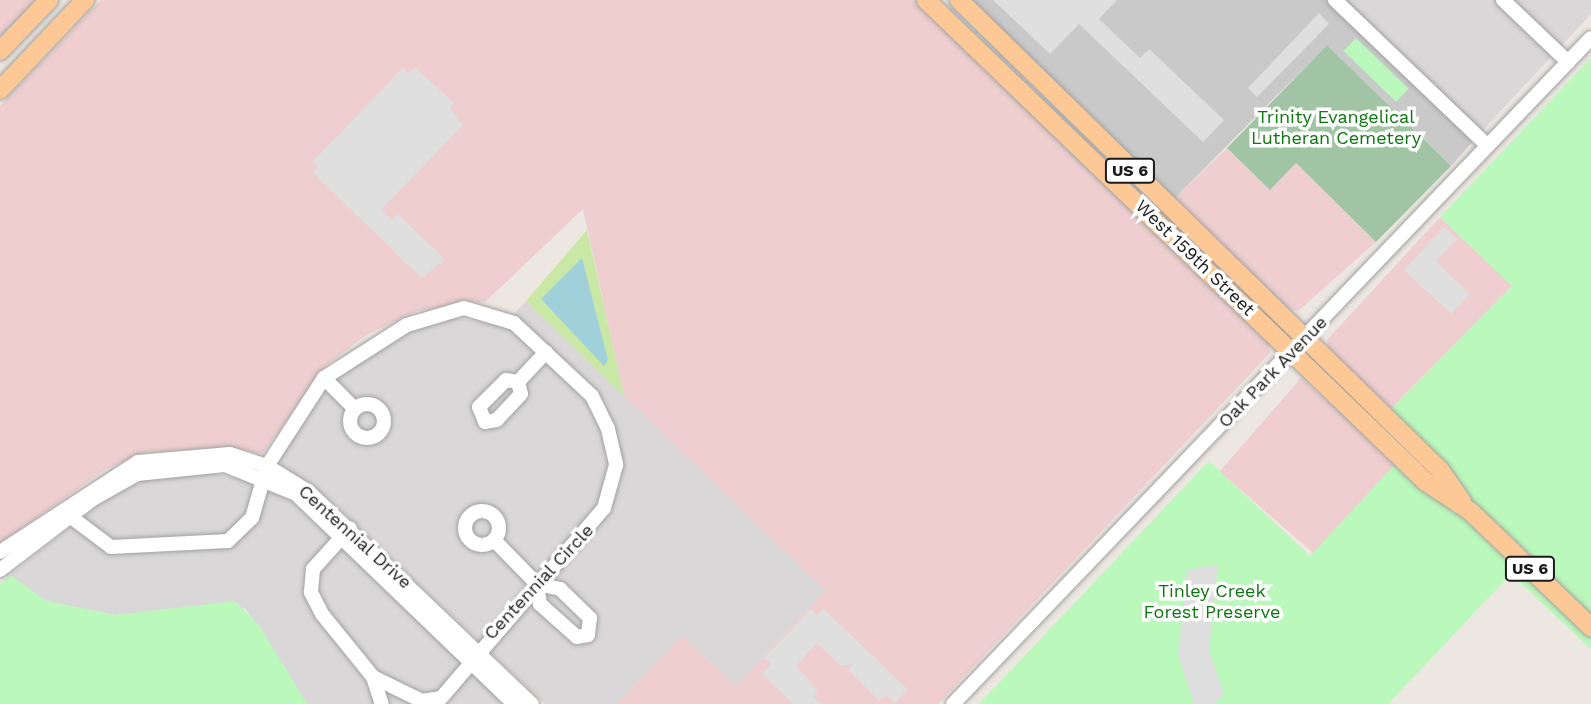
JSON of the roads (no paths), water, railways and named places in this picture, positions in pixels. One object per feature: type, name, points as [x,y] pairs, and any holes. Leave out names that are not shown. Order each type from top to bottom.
[{"type":"main road","points":[[0,51],[50,0]]},
{"type":"main road","points":[[0,90],[85,0]]},
{"type":"main road","name":"West 159th Street","points":[[926,0],[1299,345]]},
{"type":"main road","name":"West 159th Street","points":[[959,0],[1299,345],[1426,482],[1470,511],[1591,627]]},
{"type":"street","points":[[1335,0],[1488,146]]},
{"type":"street","points":[[1503,0],[1568,62]]},
{"type":"street","name":"Oak Park Avenue","points":[[953,704],[1591,38]]},
{"type":"street","name":"Centennial Circle","points":[[71,517],[111,547],[228,541],[252,518],[266,471],[324,378],[407,325],[464,308],[505,317],[592,396],[608,429],[615,465],[598,517],[472,655],[439,701]]},
{"type":"street","points":[[518,382],[546,352]]},
{"type":"street","points":[[324,378],[354,408]]},
{"type":"street","name":"Centennial Drive","points":[[0,552],[138,461],[230,454],[266,471],[346,533],[472,655],[533,704]]},
{"type":"street","name":"Centennial Drive","points":[[0,570],[93,499],[159,467],[225,465],[266,471]]},
{"type":"street","points":[[346,533],[313,569],[311,592],[373,677],[382,704]]},
{"type":"street","points":[[494,540],[537,584]]},
{"type":"street","name":"Centennial Drive","points":[[472,655],[514,704]]},
{"type":"street","points":[[373,677],[422,701],[439,701]]},
{"type":"water","points":[[582,258],[608,360],[604,366],[541,299]]},
{"type":"park label","name":"Trinity Evangelical Lutheran Cemetery","points":[[1336,128]]},
{"type":"park label","name":"Tinley Creek Forest Preserve","points":[[1212,602]]}]
